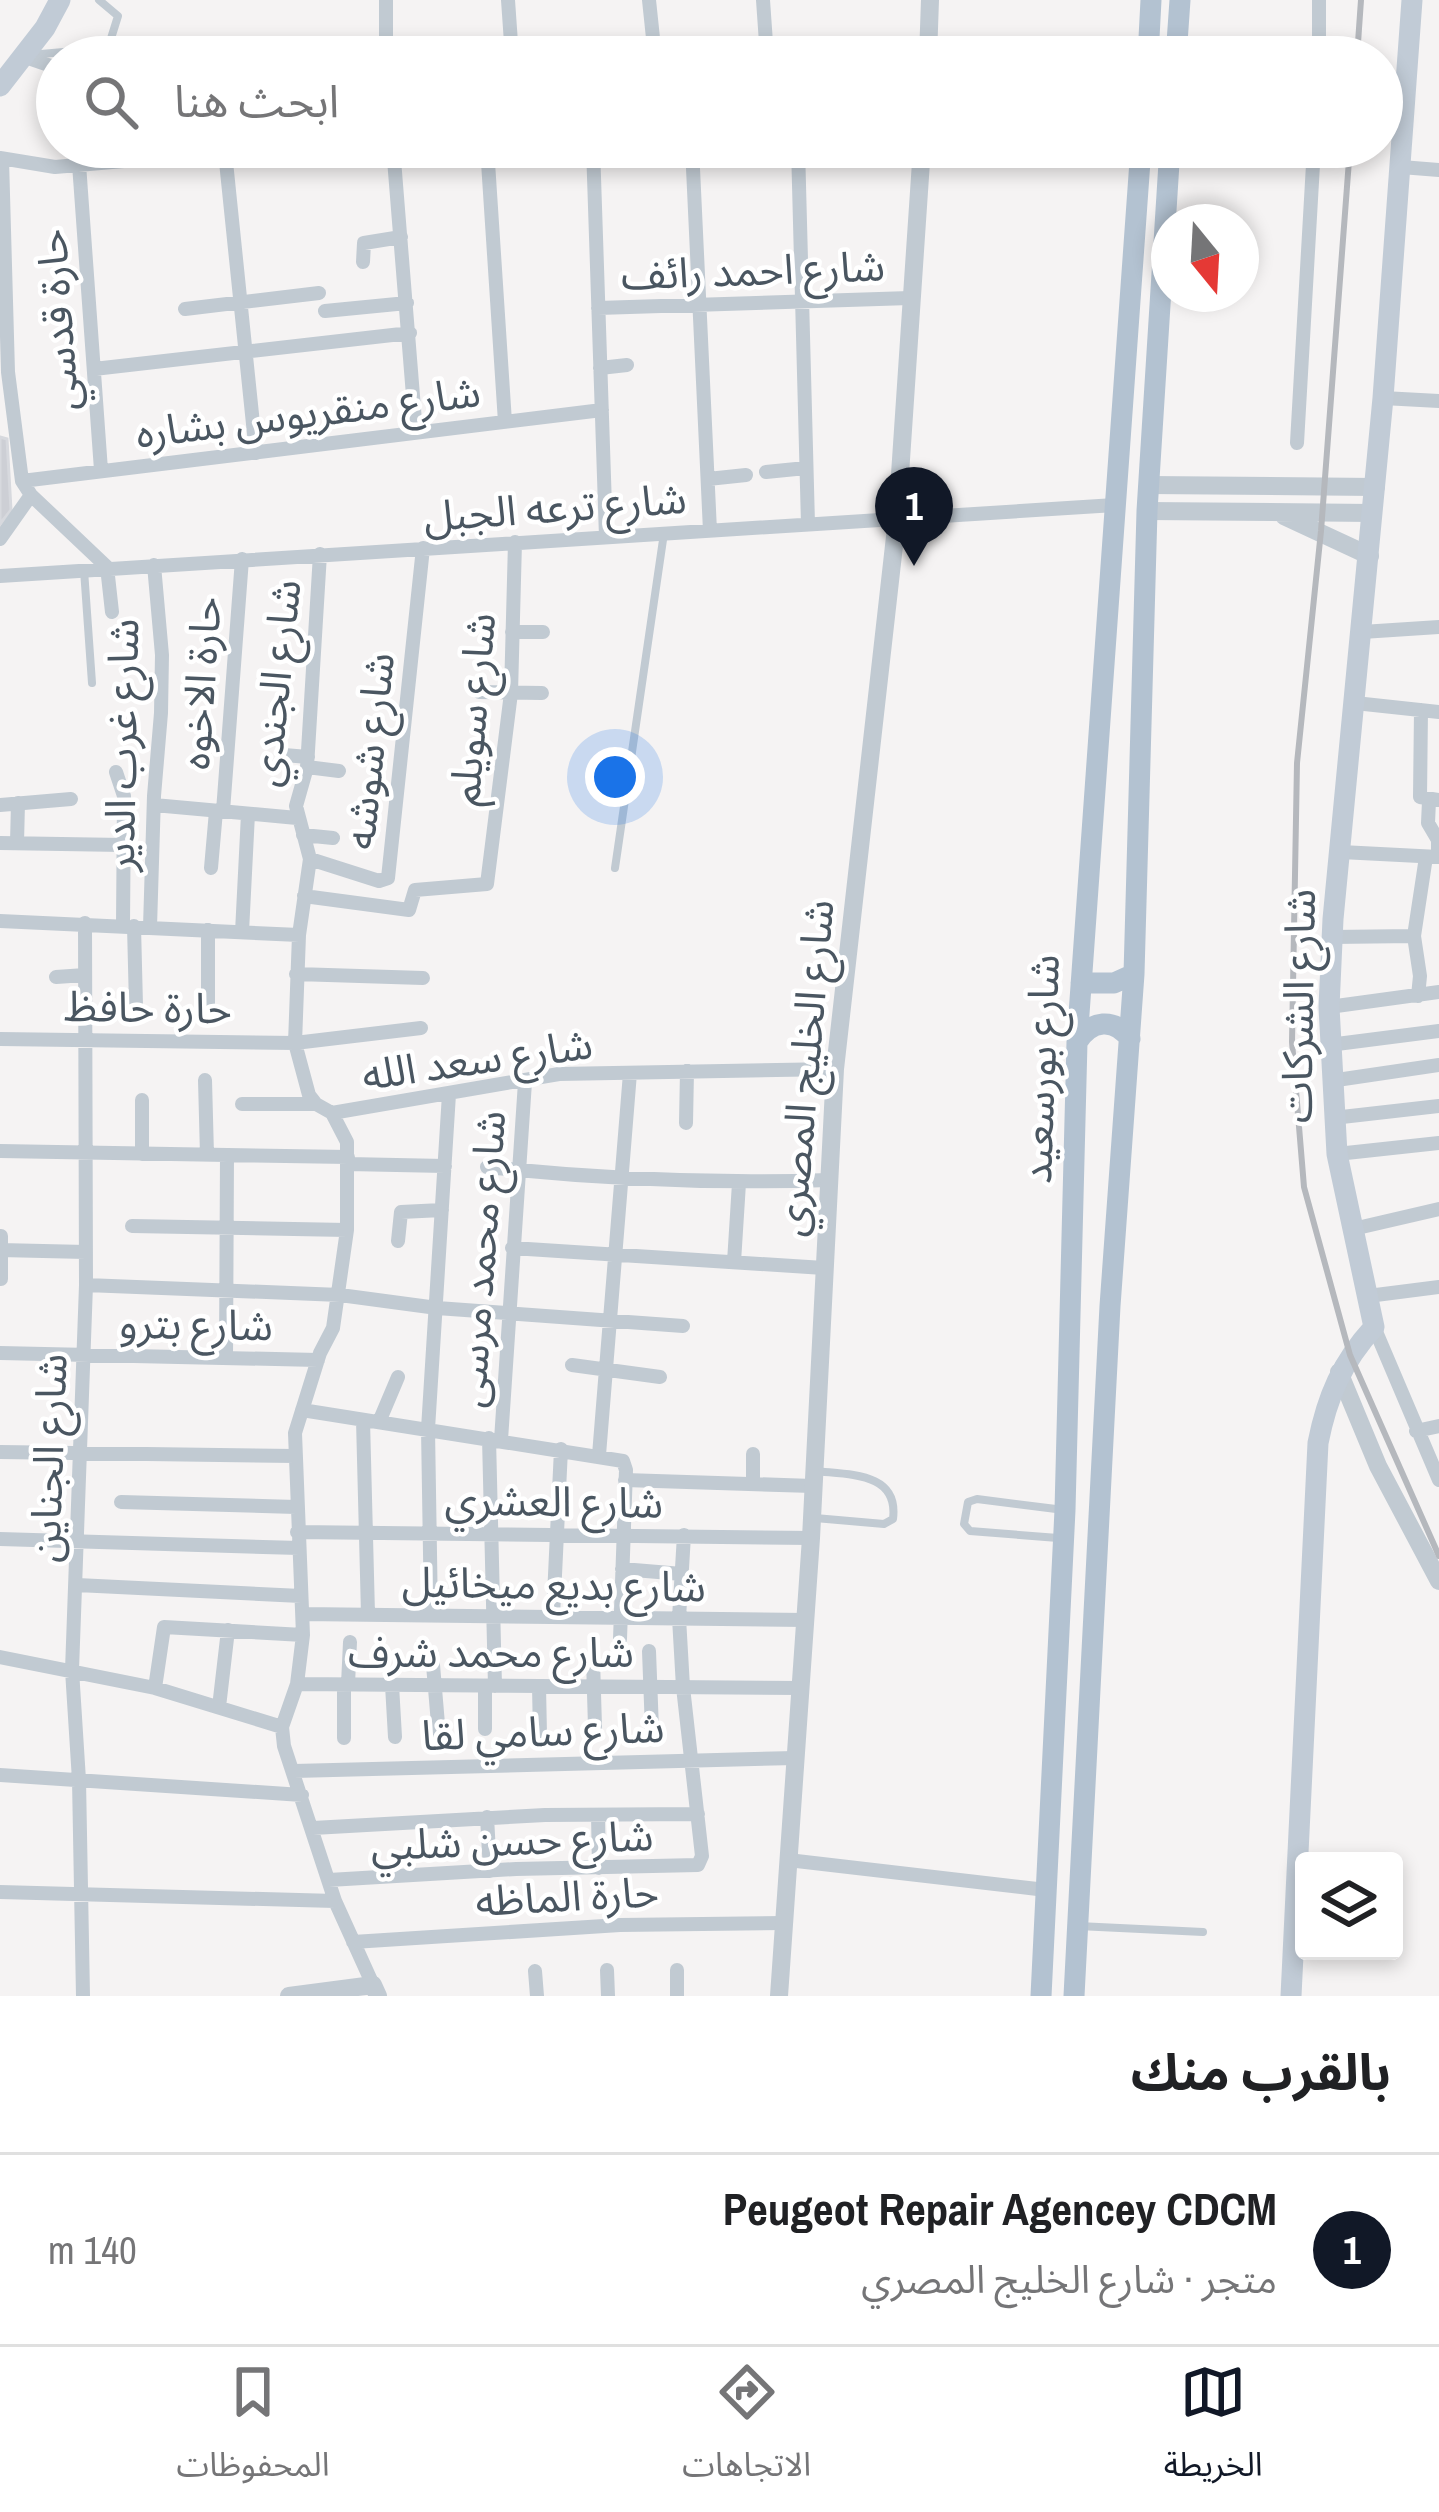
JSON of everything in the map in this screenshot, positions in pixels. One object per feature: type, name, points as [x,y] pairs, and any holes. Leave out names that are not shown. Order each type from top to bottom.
[{"type":"main road","points":[[0,86],[60,0]]},
{"type":"main road","points":[[1149,36],[1151,0]]},
{"type":"main road","points":[[1177,36],[1180,0]]},
{"type":"main road","name":"شارع الشركات","points":[[1403,137],[1412,0]]},
{"type":"main road","name":"شارع بورسعيد","points":[[1041,1996],[1066,1510],[1077,1042],[1139,168]]},
{"type":"main road","name":"شارع بورسعيد","points":[[1075,1996],[1110,1306],[1134,974],[1149,484],[1169,168]]},
{"type":"main road","name":"شارع الشركات","points":[[1374,1327],[1337,1154],[1329,1006],[1401,168]]},
{"type":"main road","points":[[1081,983],[1114,983],[1134,974]]},
{"type":"main road","points":[[1077,1042],[1089,1028],[1108,1024],[1125,1031],[1130,1039]]},
{"type":"main road","points":[[1072,1304],[1110,1306]]},
{"type":"main road","points":[[1291,1996],[1318,1443],[1325,1406],[1340,1372],[1374,1327]]},
{"type":"street","points":[[386,0],[386,36]]},
{"type":"street","points":[[508,0],[511,36]]},
{"type":"street","points":[[649,0],[653,36]]},
{"type":"street","points":[[763,0],[766,36]]},
{"type":"street","points":[[929,36],[930,0]]},
{"type":"street","points":[[1319,0],[1319,36]]},
{"type":"street","points":[[22,56],[36,61]]},
{"type":"street","points":[[36,166],[1,158],[4,377],[22,481],[107,567],[112,612]]},
{"type":"street","points":[[1403,167],[1439,170]]},
{"type":"street","name":"حارة قدسي","points":[[79,168],[101,470]]},
{"type":"street","points":[[227,168],[256,453]]},
{"type":"street","points":[[395,168],[416,433]]},
{"type":"street","points":[[488,168],[506,422]]},
{"type":"street","points":[[593,168],[606,537]]},
{"type":"street","points":[[693,168],[710,530]]},
{"type":"street","points":[[799,168],[808,524]]},
{"type":"street","name":"شارع الخليج المصري","points":[[778,1996],[811,1538],[835,1069],[897,519],[920,168]]},
{"type":"street","points":[[1297,443],[1313,168]]},
{"type":"street","points":[[363,262],[364,243],[401,236]]},
{"type":"street","points":[[185,309],[319,293]]},
{"type":"street","name":"شارع احمد رائف","points":[[598,308],[910,298]]},
{"type":"street","points":[[325,311],[407,302]]},
{"type":"street","points":[[94,369],[410,333]]},
{"type":"street","points":[[600,368],[627,365]]},
{"type":"street","points":[[1383,398],[1439,401]]},
{"type":"street","name":"شارع منقريوس بشاره","points":[[22,481],[602,410]]},
{"type":"street","points":[[766,472],[806,467]]},
{"type":"street","points":[[708,479],[746,476]]},
{"type":"street","points":[[1149,484],[1376,487]]},
{"type":"street","points":[[1225,512],[1226,485]]},
{"type":"street","points":[[0,538],[31,495]]},
{"type":"street","name":"شارع ترعه الجبل","points":[[0,576],[1115,505]]},
{"type":"street","points":[[1148,511],[1373,513]]},
{"type":"street","points":[[1274,512],[1370,556]]},
{"type":"street","name":"شارع سويلم","points":[[415,890],[483,887],[489,880],[511,693],[515,542]]},
{"type":"street","name":"شارع شوشه","points":[[310,860],[379,881],[388,878],[423,548]]},
{"type":"street","name":"شارع الجندي","points":[[297,818],[297,796],[308,762],[320,554]]},
{"type":"street","name":"حارة الاخوه","points":[[211,868],[242,560]]},
{"type":"street","name":"شارع غرب الدير","points":[[136,926],[154,801],[162,656],[154,565]]},
{"type":"street","points":[[1362,632],[1439,627]]},
{"type":"street","points":[[512,632],[543,632]]},
{"type":"street","points":[[479,692],[542,693]]},
{"type":"street","points":[[1355,704],[1439,712]]},
{"type":"street","points":[[1418,996],[1414,936],[1438,841],[1429,826],[1434,801],[1420,795],[1421,710]]},
{"type":"street","points":[[284,755],[339,771]]},
{"type":"street","points":[[116,772],[124,796],[124,845],[136,926],[136,1006]]},
{"type":"street","points":[[124,796],[297,818],[310,860],[298,935],[295,1043],[316,1105]]},
{"type":"street","points":[[0,805],[71,799]]},
{"type":"street","points":[[17,843],[18,803]]},
{"type":"street","points":[[242,932],[248,814]]},
{"type":"street","points":[[303,835],[333,838]]},
{"type":"street","points":[[0,843],[124,845]]},
{"type":"street","points":[[1341,853],[1434,857]]},
{"type":"street","points":[[304,896],[409,910],[415,890],[412,882],[388,878]]},
{"type":"street","points":[[0,921],[298,935]]},
{"type":"street","name":"شارع الجناين","points":[[83,1996],[72,1670],[86,1285],[85,922]]},
{"type":"street","points":[[208,930],[208,1003]]},
{"type":"street","points":[[1332,937],[1414,936]]},
{"type":"street","points":[[296,974],[423,978]]},
{"type":"street","points":[[56,977],[86,975]]},
{"type":"street","points":[[1329,1006],[1439,992]]},
{"type":"street","name":"حارة حافظ","points":[[0,1039],[295,1043],[421,1028]]},
{"type":"street","points":[[1329,1045],[1439,1031]]},
{"type":"street","points":[[1330,1081],[1439,1065]]},
{"type":"street","name":"شارع سعد الله","points":[[332,1113],[559,1074],[835,1069]]},
{"type":"street","points":[[686,1123],[687,1071]]},
{"type":"street","points":[[599,1455],[630,1072]]},
{"type":"street","points":[[205,1080],[207,1155]]},
{"type":"street","name":"شارع محمد مرسى","points":[[485,1729],[492,1616],[489,1532],[525,1082]]},
{"type":"street","points":[[431,1615],[428,1429],[449,1094]]},
{"type":"street","points":[[142,1100],[142,1154]]},
{"type":"street","points":[[242,1104],[316,1105],[332,1113],[343,1129],[348,1161],[340,1295],[295,1433],[303,1635],[298,1684],[282,1727],[284,1746],[335,1901],[375,1990],[300,1995]]},
{"type":"street","points":[[1334,1118],[1439,1106]]},
{"type":"street","points":[[1337,1154],[1439,1143]]},
{"type":"street","points":[[0,1151],[226,1155],[445,1166]]},
{"type":"street","points":[[226,1155],[226,1358]]},
{"type":"street","points":[[487,1167],[622,1179],[829,1180]]},
{"type":"street","points":[[734,1262],[739,1183]]},
{"type":"street","points":[[1352,1229],[1439,1208]]},
{"type":"street","points":[[398,1241],[401,1212],[442,1210]]},
{"type":"street","points":[[132,1226],[347,1229]]},
{"type":"street","points":[[1,1236],[1,1279]]},
{"type":"street","points":[[512,1248],[824,1268]]},
{"type":"street","points":[[0,1250],[86,1252]]},
{"type":"street","points":[[86,1285],[340,1295],[437,1308],[682,1326]]},
{"type":"street","points":[[1368,1296],[1439,1288]]},
{"type":"street","points":[[1374,1327],[1437,1474]]},
{"type":"street","name":"شارع بترو","points":[[0,1353],[318,1360]]},
{"type":"street","points":[[572,1365],[660,1377]]},
{"type":"street","points":[[1340,1372],[1378,1466],[1439,1581]]},
{"type":"street","points":[[368,1614],[364,1533],[371,1421],[398,1377]]},
{"type":"street","points":[[302,1410],[623,1461],[620,1639]]},
{"type":"street","points":[[1416,1431],[1439,1426]]},
{"type":"street","points":[[553,1617],[561,1449]]},
{"type":"street","points":[[0,1452],[295,1456]]},
{"type":"street","points":[[753,1454],[753,1483]]},
{"type":"street","points":[[626,1475],[753,1483],[813,1478]]},
{"type":"street","points":[[121,1502],[296,1507]]},
{"type":"street","name":"شارع العشري","points":[[0,1539],[298,1540],[429,1532],[811,1538]]},
{"type":"street","points":[[313,1828],[487,1817],[698,1814],[683,1687],[684,1535]]},
{"type":"street","points":[[622,1569],[682,1574]]},
{"type":"street","points":[[76,1585],[301,1596]]},
{"type":"street","name":"شارع بديع ميخائيل","points":[[303,1614],[805,1620]]},
{"type":"street","points":[[155,1688],[164,1628],[303,1635]]},
{"type":"street","points":[[219,1707],[228,1630]]},
{"type":"street","points":[[344,1738],[350,1642]]},
{"type":"street","points":[[649,1651],[652,1730]]},
{"type":"street","points":[[432,1653],[439,1736]]},
{"type":"street","points":[[0,1657],[155,1688],[282,1727]]},
{"type":"street","points":[[593,1659],[595,1727]]},
{"type":"street","name":"شارع محمد شرف","points":[[298,1684],[800,1688]]},
{"type":"street","points":[[392,1685],[395,1737]]},
{"type":"street","points":[[539,1686],[540,1735]]},
{"type":"street","name":"شارع سامي لقا","points":[[294,1771],[795,1758]]},
{"type":"street","points":[[0,1775],[302,1795]]},
{"type":"street","points":[[598,1814],[599,1868]]},
{"type":"street","name":"شارع حسن شلبي","points":[[329,1880],[698,1864],[698,1814]]},
{"type":"street","points":[[487,1817],[490,1870]]},
{"type":"street","points":[[788,1860],[1046,1890]]},
{"type":"street","points":[[0,1892],[335,1901]]},
{"type":"street","name":"حارة الماظه","points":[[352,1942],[575,1927],[784,1923]]},
{"type":"street","points":[[607,1970],[608,1996]]},
{"type":"street","points":[[677,1970],[677,1996]]},
{"type":"street","points":[[535,1971],[537,1996]]},
{"type":"lane","points":[[99,0],[112,8],[118,20],[112,36]]},
{"type":"lane","points":[[22,56],[36,55]]},
{"type":"lane","points":[[615,868],[664,533]]},
{"type":"lane","points":[[84,569],[92,682]]},
{"type":"lane","points":[[812,1517],[884,1524],[893,1519],[895,1504],[874,1478],[813,1478]]},
{"type":"lane","points":[[1064,1539],[970,1531],[963,1519],[964,1506],[972,1499],[1066,1510]]},
{"type":"lane","points":[[1078,1926],[1202,1932]]},
{"type":"building","points":[[0,437],[7,439],[11,510],[0,524]]},
{"type":"railway","points":[[1358,36],[1361,0]]},
{"type":"railway","points":[[1348,168],[1321,531],[1297,763],[1292,1042],[1304,1187],[1350,1355],[1439,1556]]},
{"type":"place","name":"Peugeot Repair Agencey CDCM","points":[[914,566]]}]
